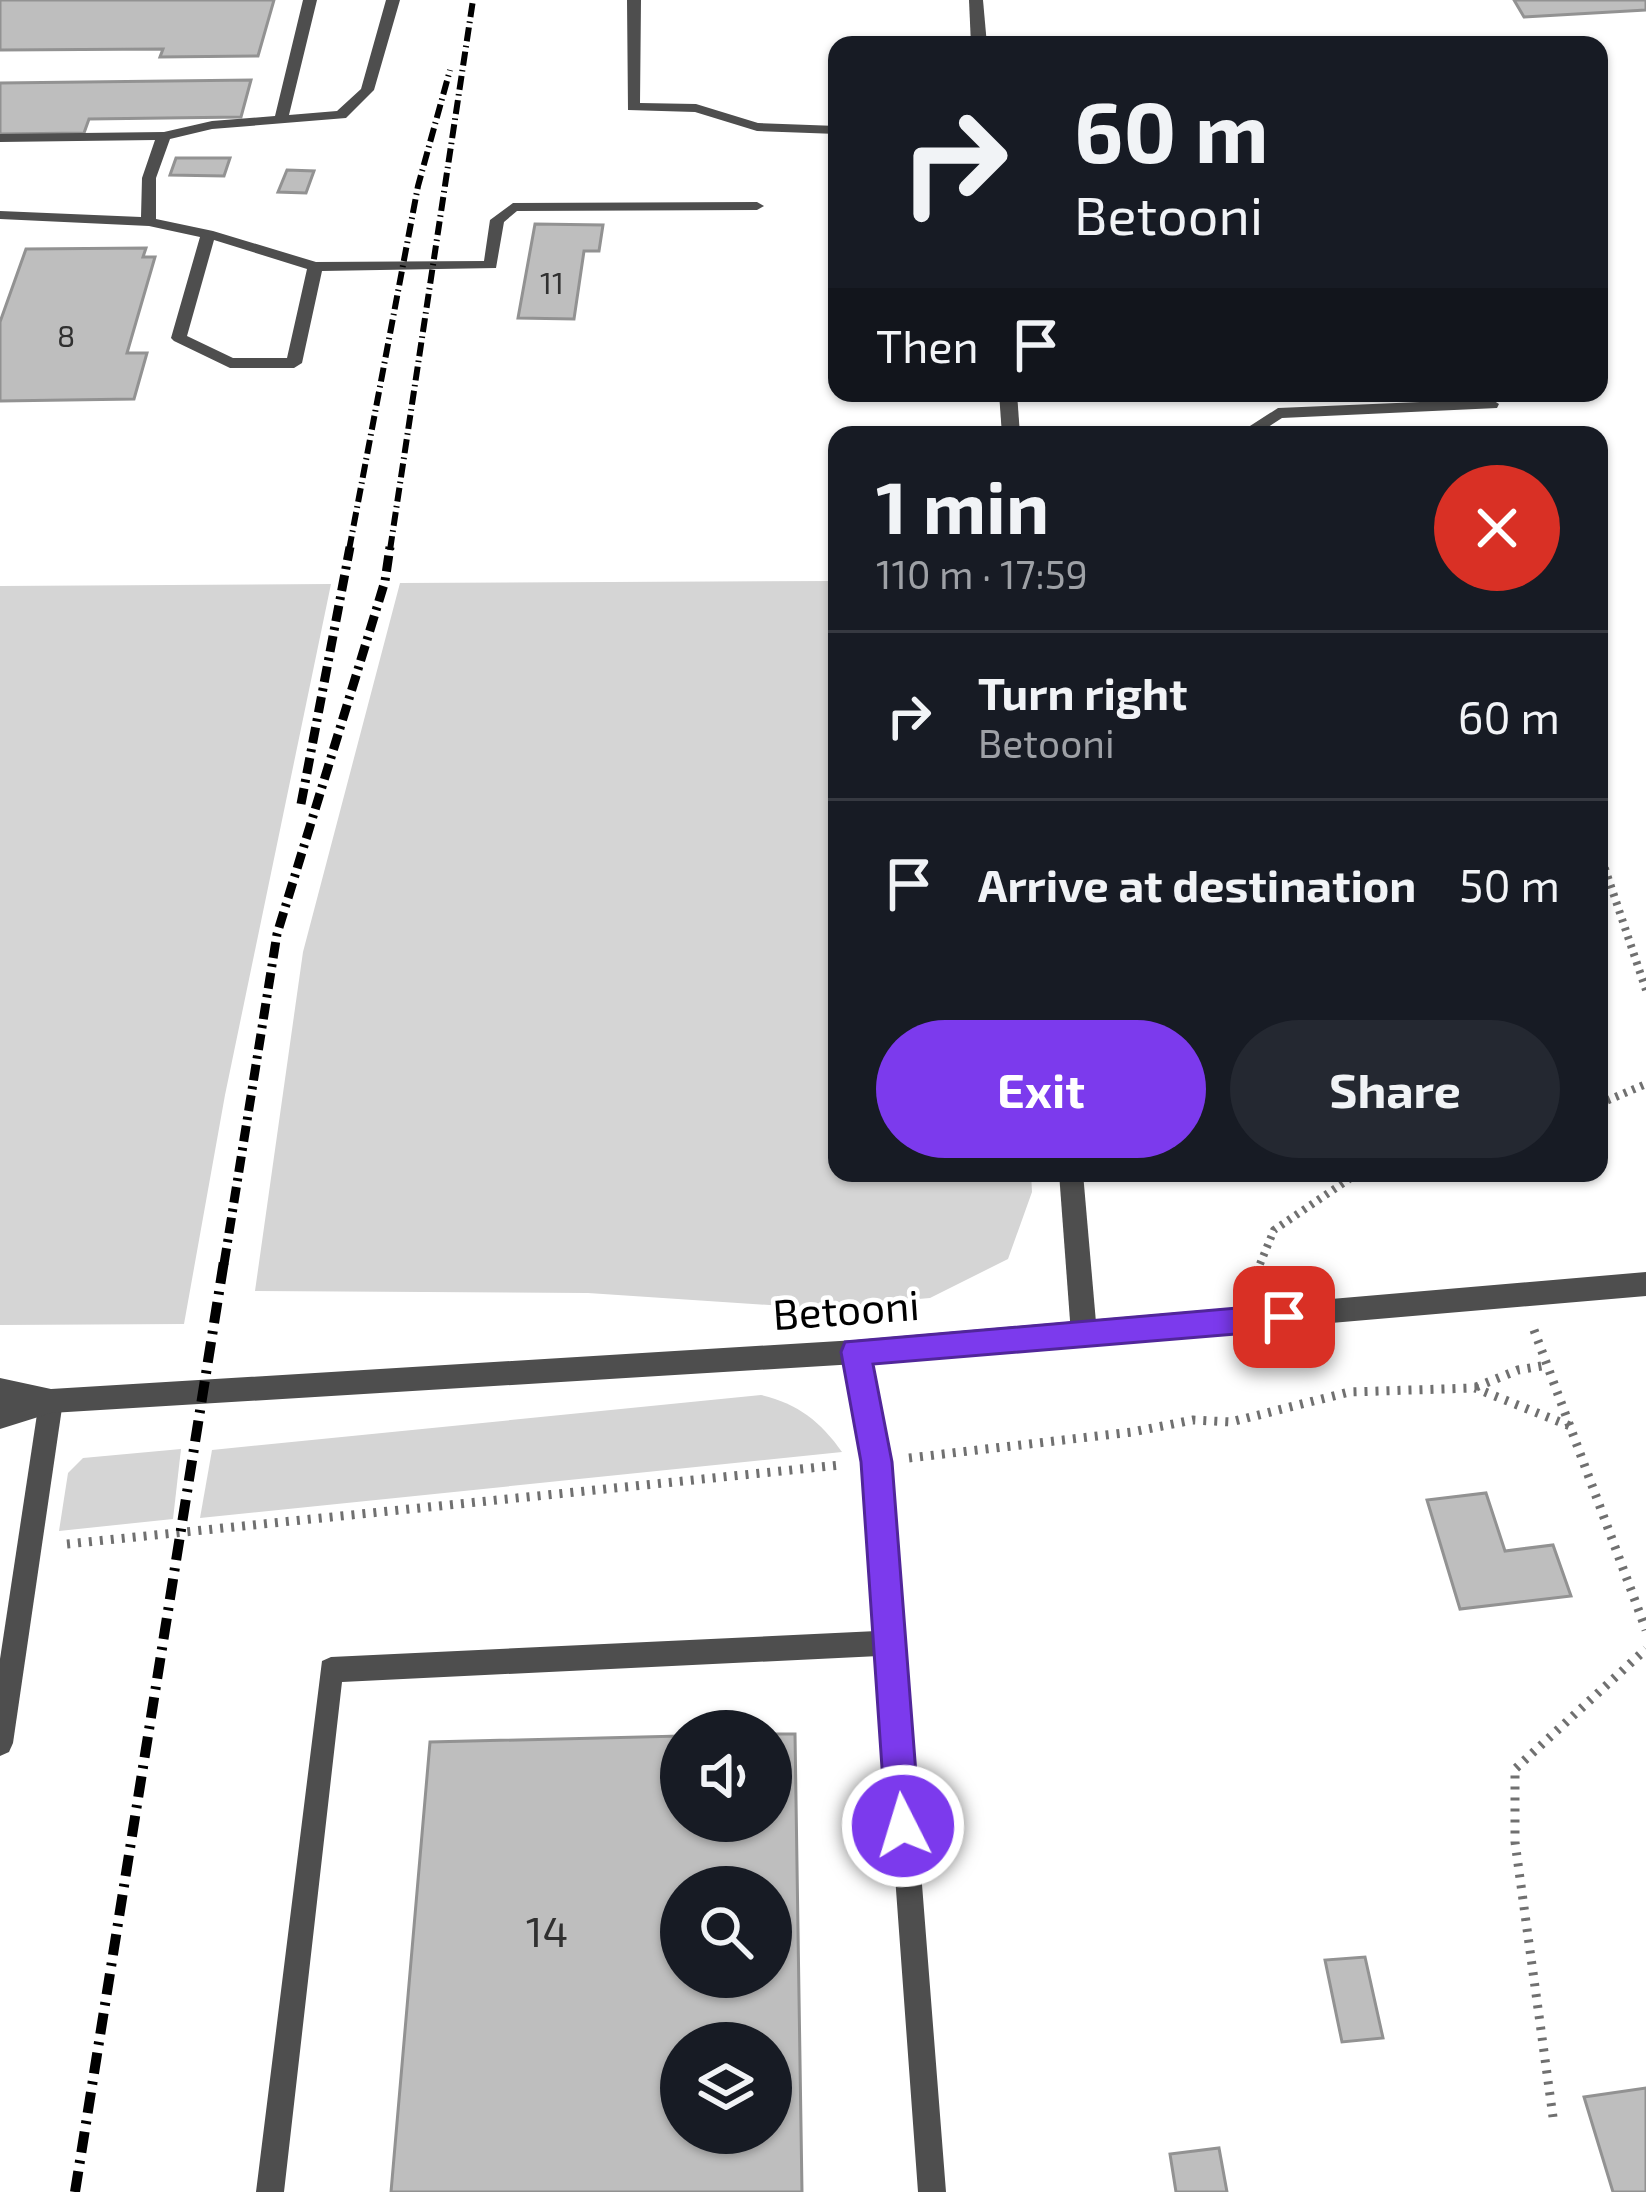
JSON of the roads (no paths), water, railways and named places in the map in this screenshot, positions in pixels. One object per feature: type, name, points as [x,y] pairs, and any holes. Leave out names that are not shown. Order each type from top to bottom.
[{"type":"street","points":[[976,0],[978,36]]},
{"type":"street","points":[[1072,1182],[1084,1334]]},
{"type":"street","name":"Betooni","points":[[0,1416],[51,1401],[856,1352],[1646,1284]]},
{"type":"street","name":"Betooni","points":[[0,1390],[51,1401]]},
{"type":"lane","points":[[280,120],[310,0]]},
{"type":"lane","points":[[0,138],[164,136],[212,125],[341,116],[367,90],[393,0]]},
{"type":"lane","points":[[634,0],[633,107],[696,107],[757,128],[828,130]]},
{"type":"lane","points":[[149,222],[145,201],[152,160],[164,136]]},
{"type":"lane","points":[[0,215],[149,222],[208,234],[315,267],[491,265],[497,220],[513,206],[757,206]]},
{"type":"lane","points":[[208,234],[178,338],[230,363],[294,363],[315,267]]},
{"type":"lane","points":[[1257,426],[1278,412],[1491,404]]},
{"type":"lane","points":[[856,1352],[877,1462],[932,2192]]},
{"type":"lane","points":[[0,1743],[4,1677],[51,1401]]},
{"type":"lane","points":[[270,2192],[332,1670],[888,1643]]},
{"type":"railway","points":[[390,550],[473,0]]},
{"type":"railway","points":[[349,550],[418,186],[450,70]]},
{"type":"railway","points":[[301,804],[350,547]]},
{"type":"railway","points":[[224,1264],[277,934],[385,581],[390,547]]},
{"type":"railway","points":[[75,2192],[224,1261]]}]
